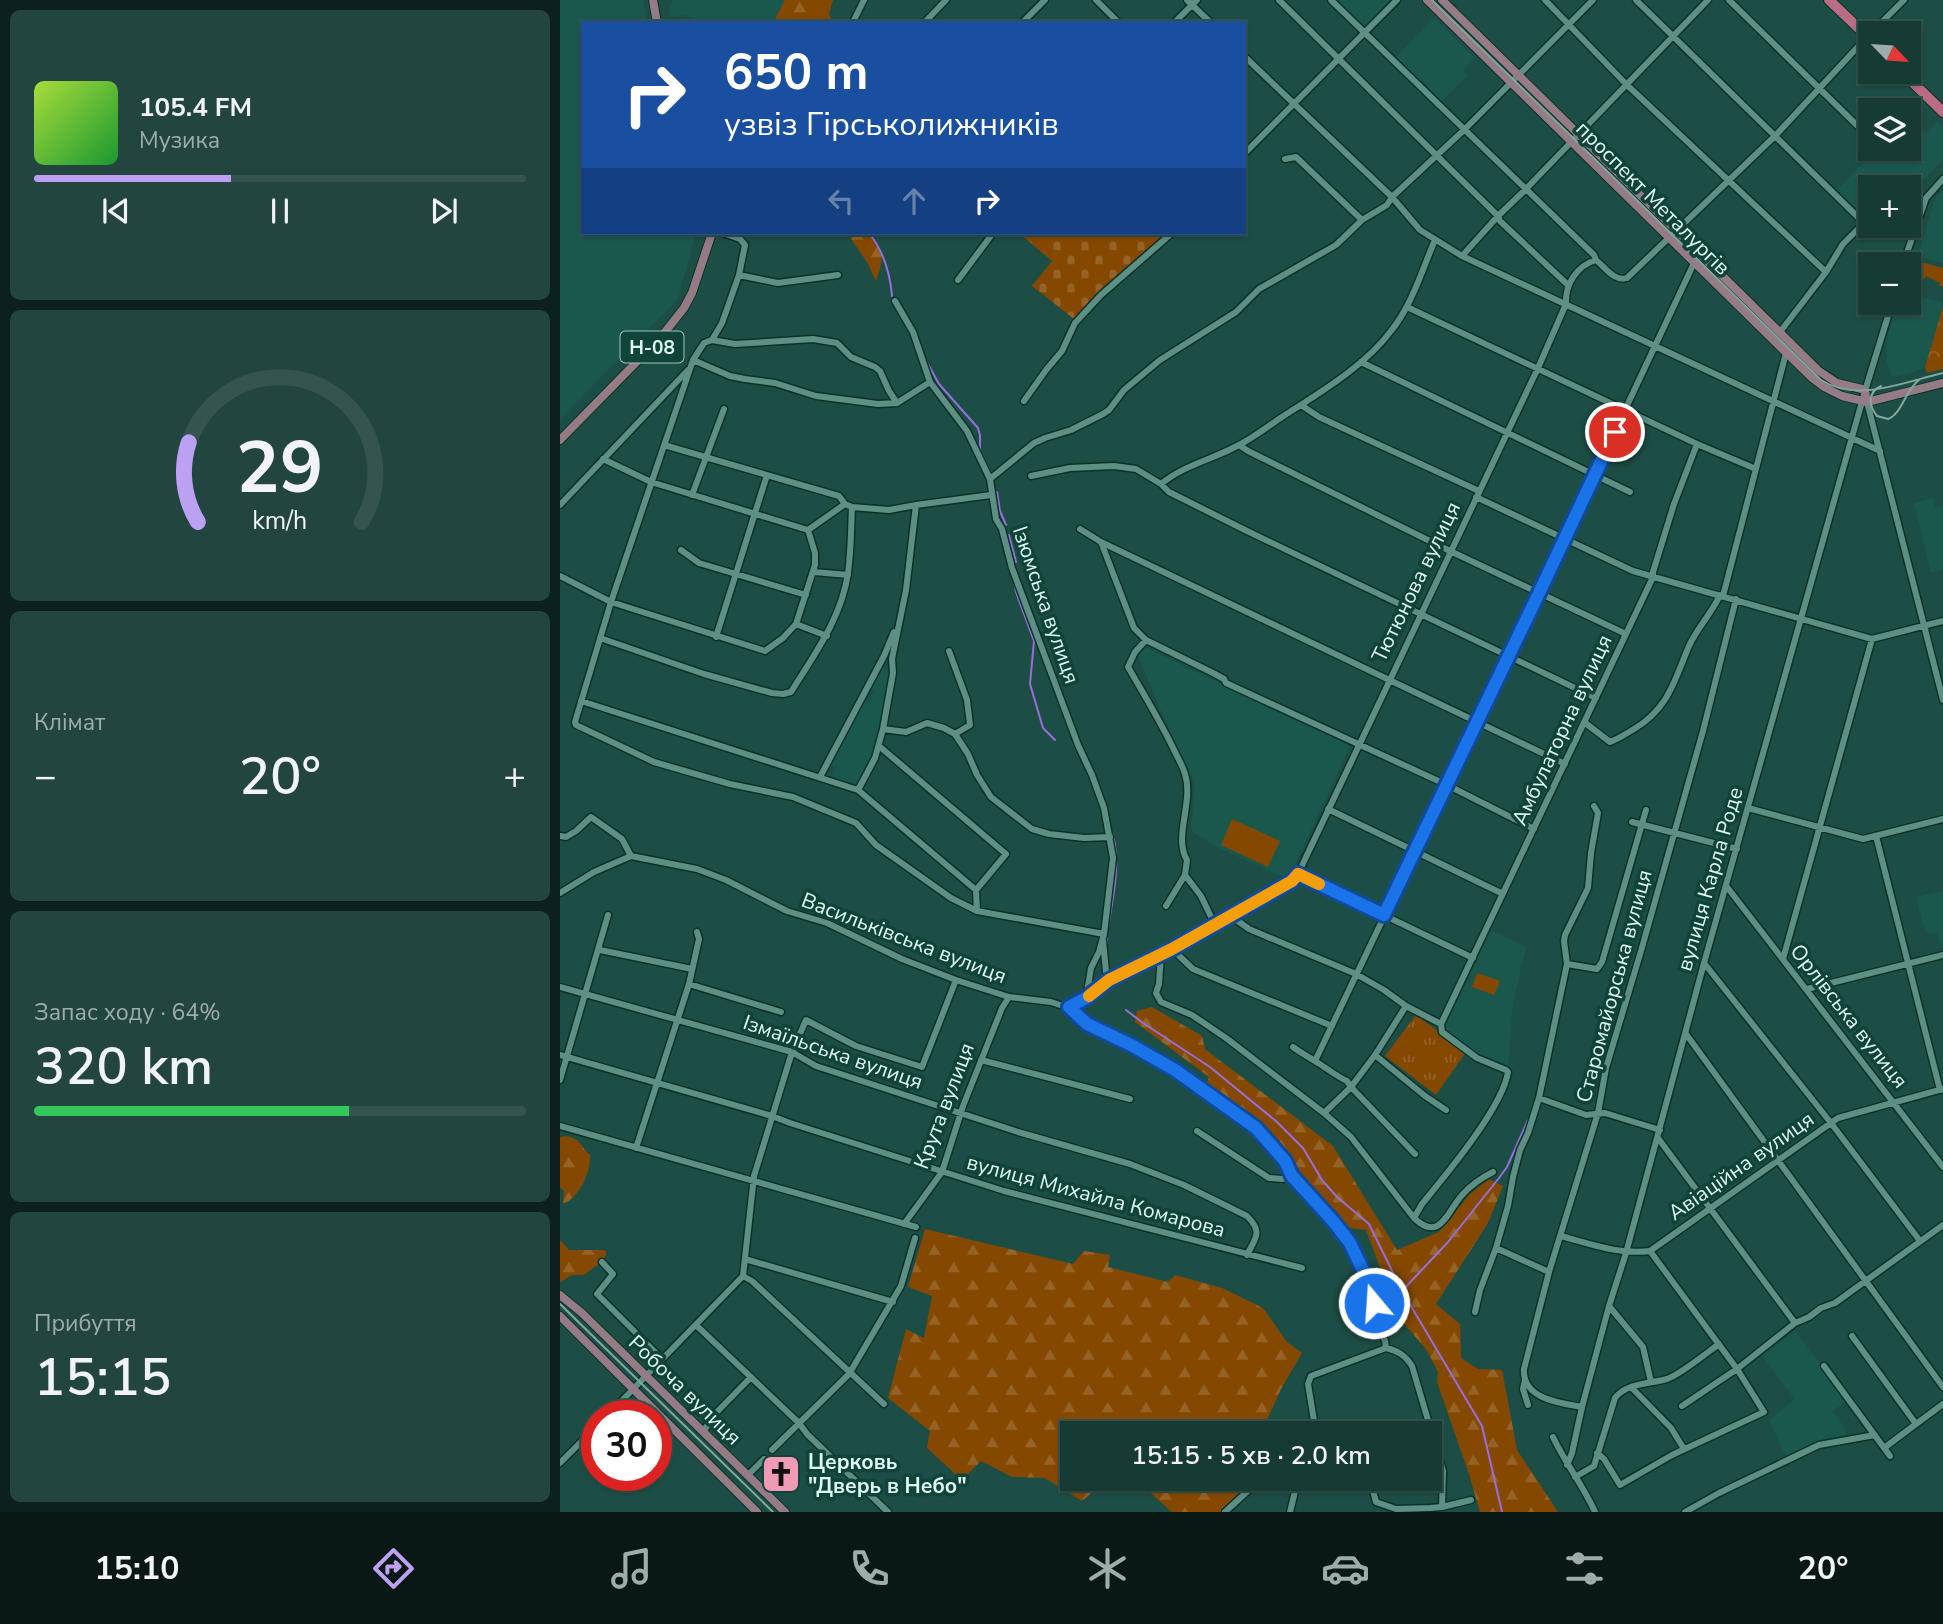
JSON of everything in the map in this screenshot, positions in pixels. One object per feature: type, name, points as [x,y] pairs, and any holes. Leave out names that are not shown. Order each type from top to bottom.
[{"type":"highway","points":[[1829,0],[1858,28]]},
{"type":"highway","points":[[1914,84],[1943,112]]},
{"type":"main road","points":[[653,0],[657,21]]},
{"type":"main road","name":"проспект Металургів","points":[[1427,0],[1786,353],[1824,387],[1842,396],[1864,402]]},
{"type":"main road","name":"проспект Металургів","points":[[1442,0],[1819,371],[1837,383],[1865,391]]},
{"type":"main road","name":"Н-08","points":[[560,440],[661,337],[684,308],[692,293],[711,235]]},
{"type":"main road","points":[[1865,391],[1864,402],[1943,383]]},
{"type":"main road","name":"Робоча вулиця","points":[[560,1295],[582,1313],[643,1378],[785,1512]]},
{"type":"main road","name":"Робоча вулиця","points":[[560,1316],[757,1512]]},
{"type":"street","points":[[854,21],[864,0]]},
{"type":"street","points":[[926,21],[946,0]]},
{"type":"street","points":[[1025,21],[1045,0]]},
{"type":"street","points":[[1096,0],[1117,21]]},
{"type":"street","points":[[1279,0],[1438,155],[1500,221],[1568,285],[1584,265],[1596,260]]},
{"type":"street","points":[[1331,0],[1594,255],[1596,260],[1621,280],[1627,278],[1670,239],[1730,181],[1858,49]]},
{"type":"street","points":[[1246,149],[1397,0]]},
{"type":"street","points":[[1545,0],[1626,83],[1826,272]]},
{"type":"street","points":[[989,479],[1034,443],[1071,430],[1103,414],[1124,390],[1160,360],[1236,312],[1258,289],[1336,245],[1362,220],[1387,205],[1392,197],[1464,130],[1593,0]]},
{"type":"street","points":[[1636,0],[1864,223],[1843,244],[1826,272],[1780,332]]},
{"type":"street","points":[[1462,256],[1708,0]]},
{"type":"street","points":[[1729,0],[1858,127]]},
{"type":"street","points":[[1885,21],[1904,0]]},
{"type":"street","points":[[1176,21],[1192,2],[1208,21]]},
{"type":"street","points":[[1246,58],[1392,197],[1420,230],[1435,240],[1462,256],[1880,451]]},
{"type":"street","points":[[1285,159],[1296,157],[1362,220]]},
{"type":"street","points":[[1907,252],[1926,198],[1943,180]]},
{"type":"street","points":[[712,340],[739,275],[745,245],[740,239],[729,235]]},
{"type":"street","points":[[958,280],[992,235]]},
{"type":"street","points":[[1024,401],[1062,351],[1074,324],[1101,295],[1169,235]]},
{"type":"street","points":[[1161,484],[1188,466],[1239,445],[1301,405],[1370,355],[1393,329],[1406,307],[1435,240]]},
{"type":"street","points":[[1315,1061],[1694,263]]},
{"type":"street","points":[[739,275],[778,283],[838,275]]},
{"type":"street","name":"Тютюнова вулиця","points":[[1298,874],[1538,368],[1566,304],[1568,285]]},
{"type":"street","name":"Ізюмська вулиця","points":[[895,301],[913,332],[930,382],[967,431],[989,479],[996,519],[1002,529],[1023,598],[1104,808],[1113,858],[1103,936],[1109,980]]},
{"type":"street","points":[[1406,307],[1756,469]]},
{"type":"street","points":[[1865,391],[1889,315]]},
{"type":"street","points":[[897,403],[880,371],[851,357],[837,343],[813,339],[735,344],[712,340],[704,344],[692,360],[611,603],[575,722],[581,729],[642,757],[730,784],[793,797],[856,823],[876,845],[951,898],[977,911],[1103,936]]},
{"type":"street","points":[[1584,722],[1610,742],[1647,721],[1664,702],[1689,646],[1721,595],[1786,353]]},
{"type":"street","points":[[692,360],[730,376],[775,383],[816,396],[878,404],[897,403],[930,382]]},
{"type":"street","points":[[1361,362],[1630,492]]},
{"type":"street","points":[[560,505],[689,369]]},
{"type":"street","points":[[1864,402],[1880,451],[1943,700]]},
{"type":"street","name":"вулиця Карла Роде","points":[[1567,1465],[1704,963],[1852,436],[1864,402]]},
{"type":"street","points":[[1301,405],[1319,417],[1564,540],[1633,571],[1872,639],[1943,621]]},
{"type":"street","points":[[692,495],[724,409]]},
{"type":"street","name":"Амбулаторна вулиця","points":[[1441,1024],[1654,578],[1653,572],[1674,504],[1697,444]]},
{"type":"street","points":[[600,638],[704,674],[783,694],[791,692],[827,636],[839,605],[848,575],[848,506],[839,496],[664,445]]},
{"type":"street","points":[[1239,445],[1248,452],[1626,634]]},
{"type":"street","points":[[603,459],[652,482],[808,530],[848,506],[889,510],[991,495]]},
{"type":"street","points":[[1031,476],[1070,468],[1114,466],[1136,469],[1169,492],[1247,531],[1596,698]]},
{"type":"street","points":[[716,637],[767,475]]},
{"type":"street","points":[[858,790],[879,746],[883,729],[893,673],[892,659],[906,590],[916,505]]},
{"type":"street","points":[[1080,529],[1101,542],[1564,764]]},
{"type":"street","points":[[560,576],[611,603],[765,651],[796,624],[814,572],[815,553],[808,530]]},
{"type":"street","points":[[1101,542],[1134,628],[1146,640],[1213,673],[1226,683],[1359,743],[1534,829]]},
{"type":"street","points":[[681,550],[699,563],[806,595]]},
{"type":"street","points":[[814,572],[848,575]]},
{"type":"street","name":"Старомайорська вулиця","points":[[1528,1405],[1523,1389],[1524,1370],[1549,1272],[1598,1113],[1606,1068],[1703,731],[1736,599]]},
{"type":"street","points":[[820,777],[900,620]]},
{"type":"street","points":[[796,624],[827,636]]},
{"type":"street","points":[[1783,959],[1872,639]]},
{"type":"street","points":[[1146,640],[1135,652],[1128,667],[1186,774],[1188,793],[1182,842],[1187,860],[1185,875],[1166,906]]},
{"type":"street","points":[[949,651],[967,700],[970,725],[955,734]]},
{"type":"street","points":[[580,701],[858,790],[976,890]]},
{"type":"street","points":[[883,729],[906,732],[927,723],[943,728],[955,734],[991,797],[1032,829],[1084,838],[1110,837]]},
{"type":"street","points":[[879,746],[1006,854],[976,890],[977,911]]},
{"type":"street","points":[[1475,1312],[1508,1206],[1513,1177],[1539,1098],[1567,964],[1565,935],[1590,879],[1591,853],[1598,813],[1594,806]]},
{"type":"street","points":[[1748,808],[1863,839],[1943,819]]},
{"type":"street","points":[[1328,809],[1503,894]]},
{"type":"street","points":[[1567,964],[1597,969],[1602,962],[1646,810]]},
{"type":"street","points":[[560,836],[566,837],[576,831],[591,817],[622,839],[631,856],[594,872],[560,893]]},
{"type":"street","points":[[1632,822],[1737,849]]},
{"type":"street","points":[[1876,836],[1942,1089]]},
{"type":"street","name":"Васильківська вулиця","points":[[631,856],[697,869],[726,880],[787,911],[827,923],[902,960],[956,980],[1009,997],[1069,1007],[1087,1024],[1175,1070],[1256,1128],[1285,1161],[1292,1176],[1350,1243],[1372,1289],[1375,1318],[1386,1348]]},
{"type":"street","points":[[1069,1007],[1109,980],[1215,925],[1292,881],[1298,874],[1474,958]]},
{"type":"street","points":[[1185,875],[1201,896],[1215,925]]},
{"type":"street","name":"Орлівська вулиця","points":[[1727,887],[1943,1167]]},
{"type":"street","points":[[560,1080],[563,1056],[586,995],[608,915]]},
{"type":"street","points":[[1231,916],[1249,929],[1356,974],[1406,1006],[1441,1024],[1442,1032],[1477,1059],[1508,1072],[1507,1080],[1485,1120],[1414,1218]]},
{"type":"street","points":[[636,1148],[688,984],[699,939],[697,932]]},
{"type":"street","name":"Ізюмська вулиця","points":[[1086,998],[1091,968],[1103,936]]},
{"type":"street","points":[[1172,949],[1192,969],[1332,1026]]},
{"type":"street","points":[[600,950],[692,969]]},
{"type":"street","points":[[1161,954],[1156,993],[1161,1002],[1192,1015],[1226,1038],[1324,1113],[1351,1137],[1414,1218],[1426,1228],[1437,1226],[1461,1196],[1493,1172]]},
{"type":"street","points":[[1807,989],[1943,955]]},
{"type":"street","points":[[1704,963],[1920,1241]]},
{"type":"street","points":[[622,1400],[743,1276],[753,1181],[792,1052],[806,1020],[856,1046],[922,1067],[956,980]]},
{"type":"street","points":[[688,984],[781,1012]]},
{"type":"street","name":"Ізмаїльська вулиця","points":[[560,987],[792,1052],[816,1066],[960,1114],[1130,1164],[1184,1185],[1247,1216],[1255,1225],[1256,1236],[1247,1255]]},
{"type":"street","name":"Крута вулиця","points":[[904,1224],[942,1172],[960,1114],[1002,1008],[1009,997]]},
{"type":"street","points":[[1324,1113],[1376,1055],[1406,1006]]},
{"type":"street","points":[[1686,1034],[1943,1387]]},
{"type":"street","points":[[1293,1047],[1335,1076],[1348,1081],[1350,1087],[1415,1154]]},
{"type":"street","points":[[1376,1055],[1446,1110]]},
{"type":"street","name":"вулиця Михайла Комарова","points":[[563,1056],[772,1115],[790,1124],[1004,1191],[1302,1268]]},
{"type":"street","points":[[981,1060],[1130,1099]]},
{"type":"street","name":"Авіаційна вулиця","points":[[1561,1236],[1626,1253],[1650,1251],[1838,1118],[1942,1089]]},
{"type":"street","points":[[1539,1098],[1586,1115],[1605,1113],[1660,1130]]},
{"type":"street","points":[[560,1126],[916,1227]]},
{"type":"street","points":[[1197,1131],[1269,1178],[1283,1180],[1292,1176]]},
{"type":"street","points":[[1658,1139],[1795,1323]]},
{"type":"street","points":[[1682,1406],[1737,1369],[1795,1323],[1835,1303],[1943,1225]]},
{"type":"street","points":[[772,1450],[849,1374],[901,1286],[915,1238]]},
{"type":"street","points":[[1496,1248],[1549,1272]]},
{"type":"street","points":[[1597,1452],[1620,1485],[1684,1449],[1764,1412],[1737,1369],[1650,1251]]},
{"type":"street","points":[[745,1259],[893,1302]]},
{"type":"street","points":[[602,1262],[613,1274],[597,1294],[662,1359]]},
{"type":"street","points":[[743,1276],[752,1281],[884,1405]]},
{"type":"street","points":[[1609,1306],[1643,1347],[1651,1382]]},
{"type":"street","points":[[696,1325],[888,1512]]},
{"type":"street","points":[[1852,1336],[1916,1424]]},
{"type":"street","points":[[1575,1477],[1594,1466],[1619,1392],[1670,1378],[1719,1344]]},
{"type":"street","points":[[1314,1421],[1308,1384],[1311,1376],[1386,1348],[1398,1351],[1412,1366],[1443,1471],[1442,1507]]},
{"type":"street","points":[[1824,1366],[1890,1456]]},
{"type":"street","points":[[703,1432],[714,1415],[751,1377]]},
{"type":"street","points":[[1525,1380],[1538,1396],[1582,1407]]},
{"type":"street","points":[[1631,1387],[1671,1428],[1684,1449]]},
{"type":"street","points":[[1884,1448],[1943,1404]]},
{"type":"street","points":[[1685,1512],[1718,1493],[1819,1445],[1875,1435]]},
{"type":"street","points":[[1553,1437],[1563,1461],[1589,1498],[1595,1512]]},
{"type":"street","points":[[560,1464],[581,1442]]},
{"type":"street","points":[[748,1475],[764,1458]]},
{"type":"street","points":[[1225,1512],[1248,1491]]},
{"type":"street","points":[[1290,1512],[1295,1491]]},
{"type":"street","points":[[1373,1491],[1376,1502],[1397,1510],[1430,1510],[1471,1500]]},
{"type":"shaded area","points":[[560,0],[643,0],[647,21],[581,21],[581,235],[695,235],[678,299],[560,419]]},
{"type":"shaded area","points":[[673,0],[785,0],[774,21],[699,21],[686,15],[669,17]]},
{"type":"shaded area","points":[[1334,0],[1392,0],[1363,29]]},
{"type":"shaded area","points":[[1434,18],[1475,58],[1463,70],[1468,75],[1440,103],[1425,88],[1427,85],[1422,80],[1419,82],[1395,58]]},
{"type":"shaded area","points":[[1938,121],[1943,126],[1943,160],[1921,182],[1921,175],[1858,175],[1858,211],[1837,190],[1865,161],[1921,161],[1921,138]]},
{"type":"shaded area","points":[[1943,190],[1943,263],[1921,257],[1919,252],[1934,201]]},
{"type":"shaded area","points":[[1921,297],[1943,302],[1943,314],[1925,367],[1892,377],[1887,363],[1886,343],[1894,315],[1921,315]]},
{"type":"shaded area","points":[[1933,498],[1935,507],[1943,506],[1943,570],[1931,573],[1914,503]]},
{"type":"shaded area","points":[[1143,646],[1350,746],[1294,867],[1283,877],[1221,849],[1191,831],[1195,785],[1137,653]]},
{"type":"shaded area","points":[[882,666],[891,673],[876,750],[857,786],[832,777],[836,767],[831,764],[858,710],[864,701],[869,702],[875,690],[871,688]]},
{"type":"shaded area","points":[[1943,891],[1942,948],[1937,933],[1929,934],[1925,931],[1916,897]]},
{"type":"shaded area","points":[[1491,930],[1526,947],[1513,1003],[1508,1069],[1477,1057],[1443,1031]]},
{"type":"shaded area","points":[[1796,1331],[1846,1401],[1833,1411],[1846,1430],[1846,1437],[1829,1438],[1786,1457],[1769,1420],[1795,1399],[1762,1356]]},
{"type":"green space","points":[[785,0],[833,0],[829,14],[832,21],[774,21]]},
{"type":"green space","points":[[850,235],[870,235],[877,246],[881,266],[876,281],[867,262]]},
{"type":"green space","points":[[1021,235],[1166,235],[1101,291],[1074,319],[1032,286],[1052,261]]},
{"type":"green space","points":[[1921,262],[1943,268],[1943,286],[1926,276],[1924,279],[1921,277]]},
{"type":"green space","points":[[1943,307],[1943,369],[1927,373],[1925,367]]},
{"type":"green space","points":[[1232,819],[1280,841],[1268,867],[1221,845]]},
{"type":"green space","points":[[1477,973],[1500,981],[1494,995],[1472,987]]},
{"type":"green space","points":[[1152,1007],[1202,1036],[1205,1049],[1333,1146],[1397,1250],[1439,1232],[1470,1194],[1489,1179],[1503,1186],[1488,1223],[1436,1304],[1460,1324],[1461,1358],[1478,1369],[1502,1370],[1517,1450],[1558,1512],[1480,1512],[1437,1382],[1438,1372],[1426,1349],[1399,1318],[1366,1230],[1342,1227],[1260,1128],[1206,1086],[1209,1077],[1135,1022],[1137,1011]]},
{"type":"green space","points":[[1416,1015],[1466,1052],[1436,1095],[1385,1056]]},
{"type":"green space","points":[[560,1137],[578,1141],[590,1155],[590,1162],[583,1184],[569,1201],[563,1204],[564,1191],[560,1187]]},
{"type":"green space","points":[[925,1229],[1073,1264],[1084,1251],[1110,1255],[1108,1267],[1168,1282],[1175,1275],[1222,1288],[1263,1308],[1287,1342],[1302,1353],[1266,1421],[1060,1421],[1060,1487],[1045,1478],[1012,1477],[981,1461],[962,1480],[927,1448],[930,1431],[888,1398],[906,1329],[924,1338],[932,1296],[908,1287]]},
{"type":"green space","points":[[560,1240],[569,1250],[601,1250],[606,1251],[606,1255],[584,1275],[572,1275],[560,1282]]},
{"type":"green space","points":[[1066,1491],[1094,1491],[1082,1501]]},
{"type":"green space","points":[[1148,1491],[1245,1491],[1222,1512],[1172,1512]]},
{"type":"waterway","points":[[870,235],[885,263],[892,296]]},
{"type":"waterway","points":[[925,359],[939,384],[978,428],[980,450],[991,473]]},
{"type":"waterway","points":[[997,492],[1000,511],[1006,525]]},
{"type":"waterway","points":[[1009,535],[1016,562]]},
{"type":"waterway","points":[[1014,581],[1034,641],[1030,684],[1043,728],[1055,740]]},
{"type":"waterway","points":[[1108,927],[1116,865],[1111,830]]},
{"type":"waterway","points":[[1107,936],[1107,948]]},
{"type":"waterway","points":[[1126,1010],[1210,1067],[1277,1122],[1303,1148],[1322,1180],[1337,1197],[1369,1224],[1402,1291],[1482,1426],[1502,1512]]},
{"type":"waterway","points":[[1402,1291],[1448,1242],[1499,1178],[1507,1167],[1528,1120]]},
{"type":"tram line","points":[[1432,0],[1821,380],[1835,387],[1865,390],[1943,373]]},
{"type":"tram line","points":[[1881,386],[1872,395],[1871,403],[1877,416],[1888,419],[1897,412],[1920,379]]},
{"type":"tram line","points":[[560,1304],[773,1512]]},
{"type":"slow traffic","points":[[1089,996],[1109,980],[1231,916],[1292,881],[1298,874],[1319,884]]},
{"type":"place","name":"Церковь \"Дверь в Небо\"","points":[[781,1474]]},
{"type":"route","points":[[1374,1303],[1372,1289],[1350,1243],[1292,1176],[1285,1161],[1256,1128],[1175,1070],[1087,1024],[1069,1007],[1109,980],[1231,916],[1292,881],[1298,874],[1384,915],[1615,432]]}]
